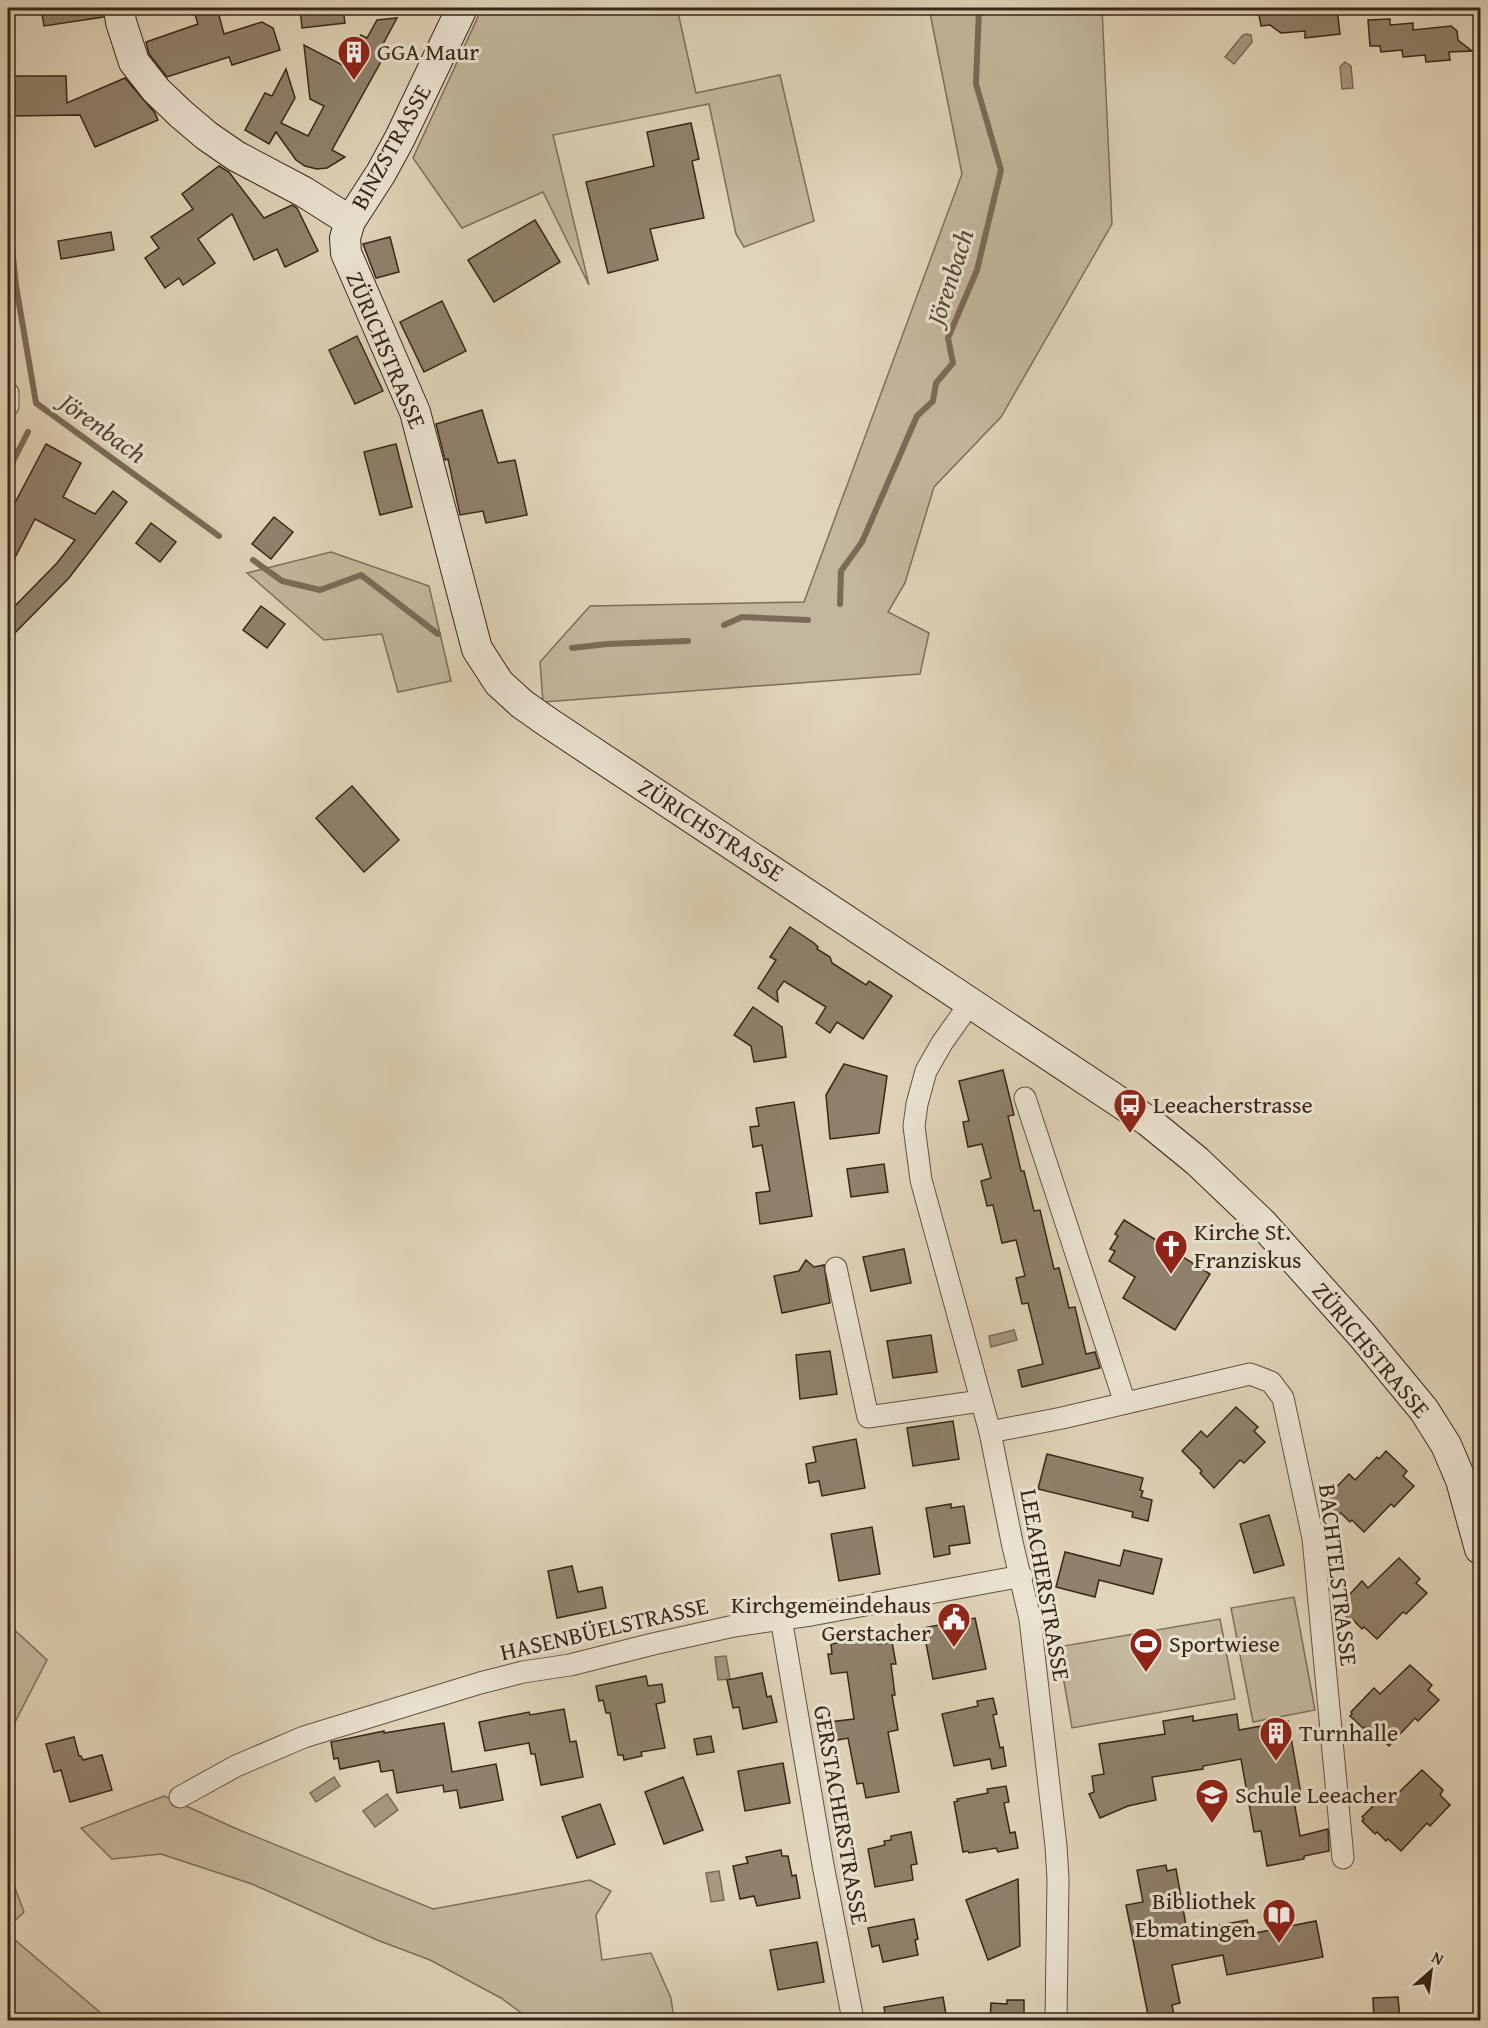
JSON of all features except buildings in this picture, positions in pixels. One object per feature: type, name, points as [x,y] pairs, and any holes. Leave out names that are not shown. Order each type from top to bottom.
[{"type":"main road","points":[[119,8],[121,22],[134,62],[156,90],[181,114],[236,156],[304,192],[350,222]]},
{"type":"main road","name":"BINZSTRASSE","points":[[350,222],[400,138],[462,8]]},
{"type":"main road","name":"ZÜRICHSTRASSE","points":[[350,222],[345,238],[345,254],[415,412],[477,649],[499,683],[522,704],[549,723],[1148,1121],[1206,1169],[1262,1223],[1362,1335],[1424,1410],[1446,1445],[1461,1480],[1480,1550]]},
{"type":"street","points":[[8,393],[8,406]]},
{"type":"street","name":"LEEACHERSTRASSE","points":[[971,1002],[942,1043],[926,1071],[914,1126],[921,1180],[990,1432],[1030,1619],[1056,1846],[1058,1879],[1056,2020]]},
{"type":"street","points":[[1025,1098],[1125,1403]]},
{"type":"street","points":[[836,1268],[868,1417],[981,1401]]},
{"type":"street","name":"BACHTELSTRASSE","points":[[990,1432],[1250,1374],[1271,1382],[1283,1398],[1313,1538],[1343,1858]]},
{"type":"street","name":"HASENBÜELSTRASSE","points":[[180,1797],[236,1766],[304,1737],[480,1683],[523,1672],[570,1665],[688,1636],[1022,1576]]},
{"type":"street","name":"GERSTACHERSTRASSE","points":[[781,1618],[853,2020]]},
{"type":"shaded area","points":[[482,8],[677,8],[696,93],[780,75],[814,221],[744,247],[736,234],[709,104],[553,135],[589,285],[543,192],[462,228],[413,158]]},
{"type":"shaded area","points":[[929,8],[1102,8],[1112,224],[1001,417],[934,487],[905,583],[888,612],[929,633],[920,674],[543,702],[540,662],[590,606],[804,602],[962,174]]},
{"type":"shaded area","points":[[1243,35],[1251,35],[1252,42],[1234,64],[1225,57]]},
{"type":"shaded area","points":[[1345,62],[1351,66],[1353,88],[1342,89],[1340,67]]},
{"type":"shaded area","points":[[331,552],[429,586],[451,681],[398,692],[382,634],[324,640],[247,573]]},
{"type":"shaded area","points":[[1014,1330],[1017,1340],[991,1347],[989,1336]]},
{"type":"shaded area","points":[[1294,1597],[1315,1710],[1253,1722],[1231,1608]]},
{"type":"shaded area","name":"Sportwiese","points":[[1220,1619],[1235,1699],[1072,1728],[1058,1647]]},
{"type":"shaded area","points":[[8,1624],[47,1660],[13,1726],[8,1758]]},
{"type":"shaded area","points":[[726,1656],[730,1679],[718,1680],[715,1657]]},
{"type":"shaded area","points":[[334,1777],[340,1786],[316,1802],[310,1793]]},
{"type":"shaded area","points":[[387,1794],[398,1810],[375,1827],[363,1811]]},
{"type":"shaded area","points":[[164,1796],[237,1829],[433,1909],[590,1880],[611,1891],[596,1915],[602,1960],[651,1953],[671,1998],[674,2020],[531,2020],[501,1998],[430,1960],[377,1940],[252,1884],[161,1854],[112,1859],[81,1828]]},
{"type":"shaded area","points":[[8,1869],[24,1912],[8,1927]]},
{"type":"shaded area","points":[[719,1871],[724,1900],[711,1902],[706,1873]]},
{"type":"shaded area","points":[[8,1934],[109,2020],[8,2020]]},
{"type":"waterway","name":"Jörenbach","points":[[840,604],[841,571],[862,542],[917,416],[933,401],[936,383],[953,363],[948,338],[977,270],[1001,170],[976,84],[979,8]]},
{"type":"waterway","name":"Jörenbach","points":[[8,208],[16,286],[36,403],[219,536]]},
{"type":"waterway","name":"Jörenbach","points":[[8,471],[28,432]]},
{"type":"waterway","name":"Jörenbach","points":[[253,560],[282,581],[320,590],[361,575],[438,634]]},
{"type":"waterway","name":"Jörenbach","points":[[724,625],[742,617],[808,620]]},
{"type":"waterway","name":"Jörenbach","points":[[572,648],[607,644],[688,641]]},
{"type":"place","name":"GGA Maur","points":[[354,81]]},
{"type":"place","name":"Leeacherstrasse","points":[[1130,1134]]},
{"type":"place","name":"Kirche St. Franziskus","points":[[1171,1275]]},
{"type":"place","name":"Kirchgemeindehaus Gerstacher","points":[[954,1648]]},
{"type":"place","name":"Sportwiese","points":[[1146,1673]]},
{"type":"place","name":"Turnhalle","points":[[1276,1762]]},
{"type":"place","name":"Schule Leeacher","points":[[1212,1824]]},
{"type":"place","name":"Bibliothek Ebmatingen","points":[[1279,1944]]}]
